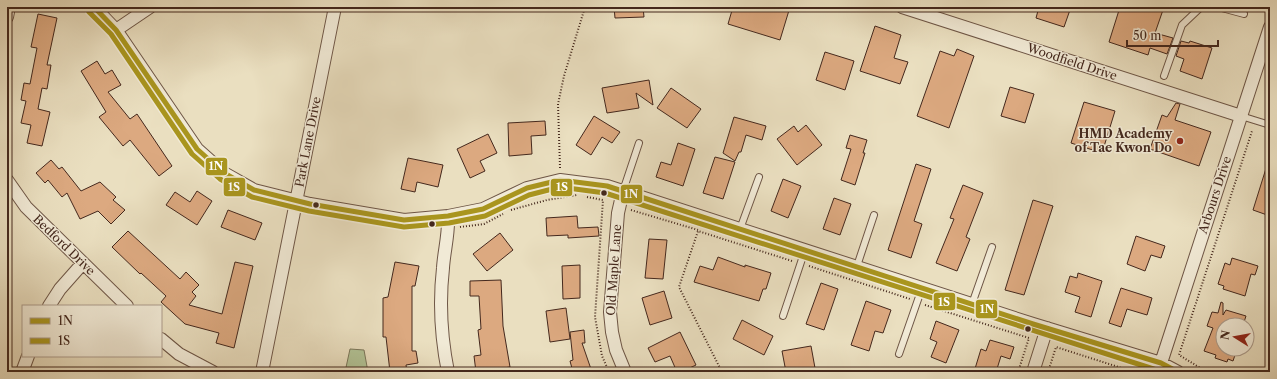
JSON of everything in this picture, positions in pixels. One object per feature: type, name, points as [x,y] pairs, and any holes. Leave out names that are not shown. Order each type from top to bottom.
[{"type":"street","points":[[7,17],[9,7]]},
{"type":"street","points":[[94,7],[116,30],[197,149],[209,162],[224,173],[254,190],[296,200],[404,220],[448,216],[483,209],[527,188],[560,180],[602,185],[1047,328],[1161,363],[1178,372]]},
{"type":"street","points":[[116,30],[150,7]]},
{"type":"street","name":"Park Lane Drive","points":[[262,372],[335,7]]},
{"type":"street","name":"Woodfield Drive","points":[[902,7],[1241,116]]},
{"type":"street","name":"Arbours Drive","points":[[1161,363],[1270,27]]},
{"type":"street","name":"Bedford Drive","points":[[7,180],[26,207],[126,305]]},
{"type":"street","name":"Old Maple Lane","points":[[623,191],[618,213],[610,312],[616,350],[625,372]]},
{"type":"street","points":[[448,216],[449,230],[440,296],[441,323],[448,372]]},
{"type":"street","points":[[50,305],[60,288],[83,263]]},
{"type":"street","points":[[1033,372],[1047,328]]},
{"type":"street","points":[[162,340],[179,354],[213,372]]},
{"type":"street","points":[[22,372],[28,357]]},
{"type":"lane","points":[[1164,76],[1182,24],[1200,8],[1204,7]]},
{"type":"lane","points":[[1218,7],[1244,14]]},
{"type":"lane","points":[[1241,116],[1270,125]]},
{"type":"lane","points":[[623,191],[639,143]]},
{"type":"lane","points":[[740,229],[759,177]]},
{"type":"lane","points":[[857,266],[874,215]]},
{"type":"lane","points":[[972,304],[992,247]]},
{"type":"lane","points":[[783,316],[805,250]]},
{"type":"lane","points":[[899,354],[922,288]]},
{"type":"path","points":[[560,180],[558,104],[564,76],[585,7]]},
{"type":"path","points":[[1207,372],[1179,355],[1252,131]]},
{"type":"path","points":[[456,228],[484,224],[511,210],[547,200],[578,195]]},
{"type":"path","points":[[584,196],[603,200],[596,318],[602,356],[609,372]]},
{"type":"path","points":[[629,210],[800,263],[1029,338],[1018,372]]},
{"type":"path","points":[[698,231],[679,287],[722,372]]},
{"type":"path","points":[[1048,372],[1056,347],[1134,372]]},
{"type":"green space","points":[[350,349],[364,350],[368,372],[345,372]]},
{"type":"building","points":[[614,7],[643,7],[644,17],[615,18]]},
{"type":"building","points":[[733,7],[790,7],[780,40],[728,24]]},
{"type":"building","points":[[1039,7],[1071,7],[1064,27],[1036,18]]},
{"type":"building","points":[[1120,7],[1164,7],[1155,33],[1173,38],[1167,54],[1150,48],[1148,55],[1109,42]]},
{"type":"building","points":[[38,14],[57,18],[47,65],[51,65],[47,89],[42,88],[38,109],[50,112],[42,146],[27,143],[31,125],[21,123],[26,101],[21,100],[24,83],[30,84],[37,48],[31,47]]},
{"type":"building","points":[[875,26],[901,35],[894,58],[908,62],[900,84],[860,71]]},
{"type":"building","points":[[1181,41],[1189,43],[1190,41],[1212,48],[1202,79],[1180,71],[1184,59],[1176,56]]},
{"type":"building","points":[[957,49],[974,56],[949,128],[917,116],[940,51],[954,56]]},
{"type":"building","points":[[825,52],[854,61],[845,90],[816,80]]},
{"type":"building","points":[[97,61],[105,74],[112,70],[121,85],[108,92],[130,119],[137,114],[172,166],[159,176],[130,140],[123,146],[99,117],[106,112],[81,71]]},
{"type":"building","points":[[649,80],[653,105],[636,93],[639,108],[607,113],[602,88]]},
{"type":"building","points":[[1010,87],[1034,94],[1025,123],[1001,116]]},
{"type":"building","points":[[671,88],[701,109],[687,128],[657,108]]},
{"type":"building","points":[[1084,102],[1115,111],[1102,153],[1071,143]]},
{"type":"building","name":"HMD Academy of Tae Kwon Do","points":[[1176,103],[1180,104],[1175,120],[1211,132],[1199,166],[1150,149],[1162,115],[1167,117]]},
{"type":"building","points":[[594,116],[620,132],[612,143],[602,137],[591,155],[576,145]]},
{"type":"building","points":[[734,117],[766,126],[762,140],[746,135],[741,152],[739,152],[735,161],[723,153]]},
{"type":"building","points":[[545,121],[546,135],[531,136],[532,154],[509,156],[508,123]]},
{"type":"building","points":[[806,125],[822,145],[797,165],[777,139],[794,126],[798,132]]},
{"type":"building","points":[[488,134],[497,153],[480,161],[485,171],[470,178],[457,149]]},
{"type":"building","points":[[850,135],[867,140],[863,153],[865,153],[855,185],[841,180],[851,149],[846,148]]},
{"type":"building","points":[[678,143],[695,149],[683,186],[656,177],[661,162],[671,165]]},
{"type":"building","points":[[715,157],[735,162],[723,199],[703,193]]},
{"type":"building","points":[[408,158],[443,165],[438,187],[417,182],[415,192],[401,189]]},
{"type":"building","points":[[51,160],[59,169],[62,167],[81,191],[100,182],[116,197],[113,200],[125,210],[111,224],[98,211],[80,219],[67,193],[62,197],[48,180],[45,183],[36,173]]},
{"type":"building","points":[[1268,162],[1270,162],[1270,216],[1253,210]]},
{"type":"building","points":[[916,164],[931,169],[914,221],[922,224],[911,258],[888,250]]},
{"type":"building","points":[[783,179],[801,186],[788,218],[771,211]]},
{"type":"building","points":[[963,185],[983,193],[966,237],[970,239],[957,271],[936,263],[954,219],[950,218]]},
{"type":"building","points":[[197,191],[212,201],[197,225],[166,205],[175,192],[190,202]]},
{"type":"building","points":[[834,198],[851,204],[840,235],[823,229]]},
{"type":"building","points":[[1033,200],[1053,206],[1024,295],[1005,290]]},
{"type":"building","points":[[228,210],[262,223],[255,240],[221,227]]},
{"type":"building","points":[[577,216],[578,228],[598,227],[599,236],[568,238],[568,235],[547,236],[546,218]]},
{"type":"building","points":[[128,231],[180,279],[186,272],[199,285],[192,292],[196,296],[189,305],[222,314],[235,262],[253,266],[234,348],[216,343],[219,333],[185,324],[161,302],[166,296],[112,247]]},
{"type":"building","points":[[500,233],[513,250],[487,271],[473,254]]},
{"type":"building","points":[[1136,236],[1165,246],[1161,258],[1151,255],[1145,271],[1127,264]]},
{"type":"building","points":[[649,239],[667,240],[663,279],[645,278]]},
{"type":"building","points":[[718,257],[745,267],[745,265],[771,273],[766,289],[763,289],[759,301],[694,282],[700,266],[713,270]]},
{"type":"building","points":[[1232,258],[1258,266],[1255,275],[1251,274],[1245,296],[1223,289],[1224,286],[1218,284],[1225,263],[1230,265]]},
{"type":"building","points":[[395,262],[419,266],[415,286],[412,286],[412,351],[416,351],[418,363],[406,365],[407,372],[390,372],[386,337],[383,337],[383,298],[388,297]]},
{"type":"building","points":[[580,265],[580,298],[563,299],[562,266]]},
{"type":"building","points":[[1078,273],[1102,281],[1091,317],[1075,312],[1080,297],[1065,292],[1070,276],[1077,278]]},
{"type":"building","points":[[501,280],[503,326],[510,367],[476,372],[474,356],[481,355],[478,330],[481,329],[479,296],[470,296],[470,281]]},
{"type":"building","points":[[821,283],[838,289],[824,330],[806,324]]},
{"type":"building","points":[[1121,288],[1152,298],[1147,315],[1127,309],[1121,327],[1109,323]]},
{"type":"building","points":[[664,291],[672,318],[650,325],[642,298]]},
{"type":"building","points":[[866,301],[891,310],[883,333],[875,331],[869,351],[851,345]]},
{"type":"building","points":[[1221,302],[1223,303],[1223,315],[1226,310],[1246,316],[1215,317],[1215,355],[1204,351],[1213,328],[1207,326],[1212,312],[1218,313]]},
{"type":"building","points":[[566,308],[570,339],[550,342],[546,311]]},
{"type":"building","points":[[742,320],[773,336],[764,355],[733,339]]},
{"type":"building","points":[[936,321],[959,330],[946,363],[931,357],[937,342],[930,339]]},
{"type":"building","points":[[584,330],[585,343],[582,343],[592,372],[573,372],[570,361],[573,360],[570,332]]},
{"type":"building","points":[[680,332],[696,365],[681,372],[677,372],[670,356],[655,362],[648,348]]},
{"type":"building","points":[[990,340],[1014,347],[1010,359],[1001,356],[996,372],[974,372],[981,349],[986,351]]},
{"type":"building","points":[[811,346],[815,368],[786,372],[782,351]]},
{"type":"building","points":[[1234,357],[1233,361],[1228,359],[1227,362],[1215,358]]},
{"type":"transit line","name":"1N","points":[[94,7],[116,30],[197,149],[224,173],[254,190],[310,204],[404,220],[448,216],[483,209],[527,188],[560,180],[607,186],[1033,324],[1161,363],[1178,372]]},
{"type":"transit line","name":"1S","points":[[89,12],[111,34],[192,154],[220,179],[252,197],[309,211],[404,227],[449,223],[485,216],[529,195],[560,187],[605,193],[1163,372]]},
{"type":"place","name":"HMD Academy of Tae Kwon Do","points":[[1180,141]]}]
